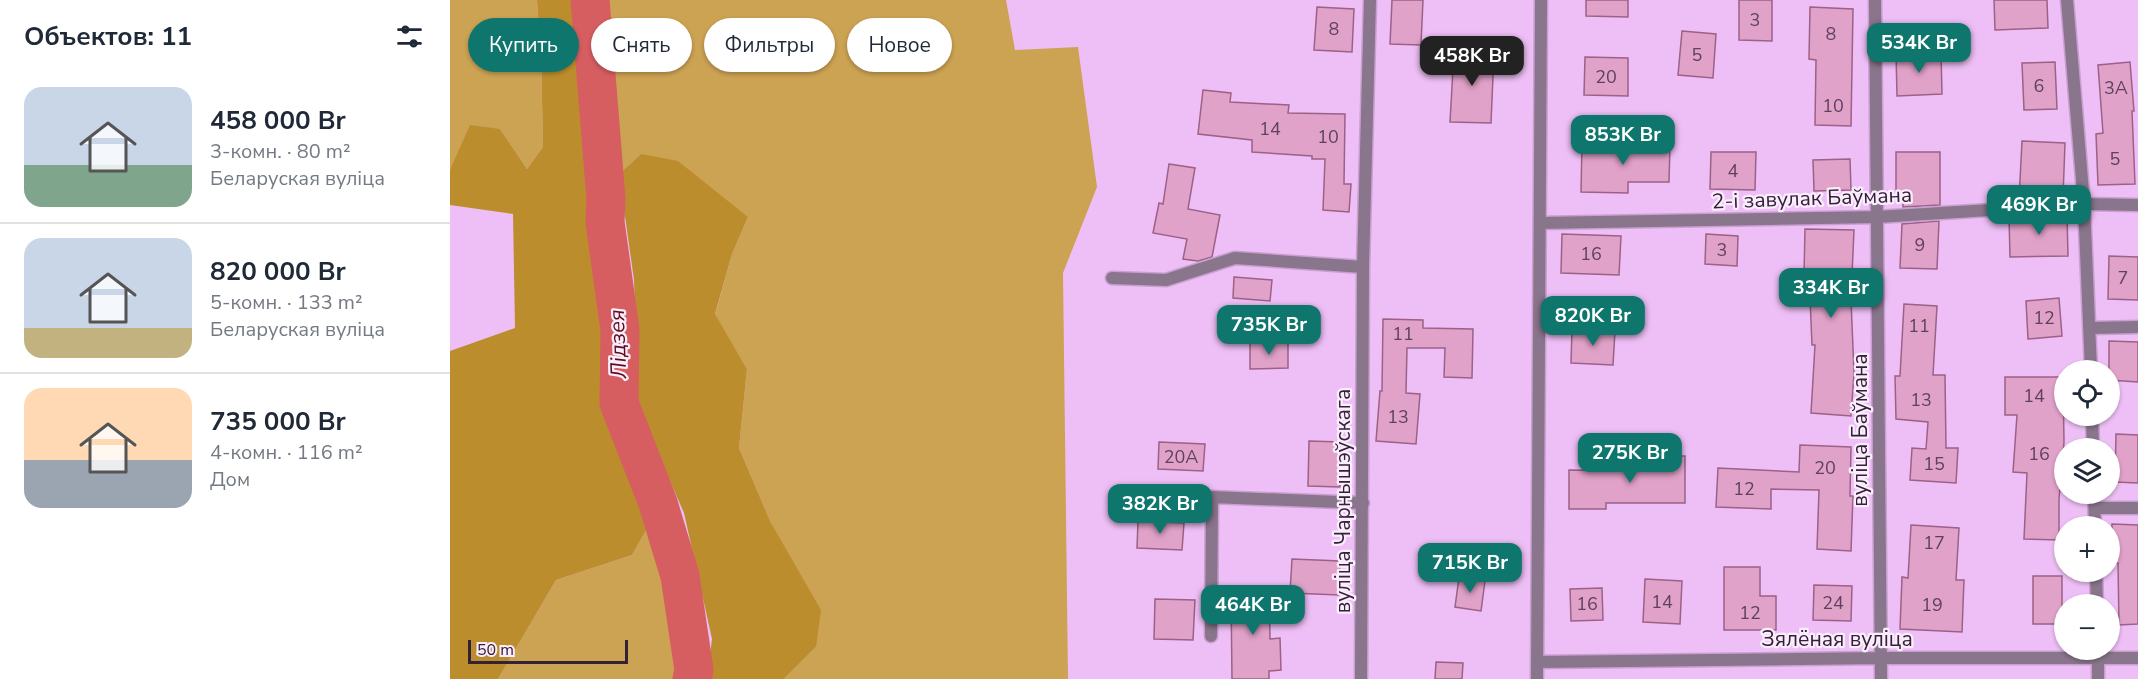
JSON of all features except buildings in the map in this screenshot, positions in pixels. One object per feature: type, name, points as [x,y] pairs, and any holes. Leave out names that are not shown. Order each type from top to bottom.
[{"type":"street","name":"вуліца Чарнышэўскага","points":[[1361,679],[1363,267],[1370,0]]},
{"type":"street","points":[[1536,679],[1541,0]]},
{"type":"street","name":"вуліца Баўмана","points":[[1875,0],[1881,679]]},
{"type":"street","points":[[2067,0],[2084,204],[2091,360]]},
{"type":"street","name":"2-і завулак Баўмана","points":[[1540,223],[1877,217],[2084,204],[2138,206]]},
{"type":"street","points":[[1112,278],[1166,280],[1235,258],[1363,267]]},
{"type":"street","points":[[2090,328],[2138,327]]},
{"type":"street","points":[[1211,636],[1212,497],[1363,503]]},
{"type":"street","points":[[2095,504],[2095,516]]},
{"type":"street","points":[[2095,508],[2138,508]]},
{"type":"street","name":"Зялёная вуліца","points":[[1537,662],[2054,655]]},
{"type":"street","name":"Зялёная вуліца","points":[[2120,656],[2138,658]]},
{"type":"street","points":[[2098,660],[2098,679]]},
{"type":"shaded area","points":[[450,0],[537,0],[538,18],[468,18],[468,72],[541,72],[543,147],[527,169],[500,129],[453,165],[450,170]]},
{"type":"shaded area","points":[[537,0],[578,0],[585,50],[586,183],[602,281],[609,420],[652,520],[632,555],[556,580],[498,679],[450,679],[450,351],[515,328],[513,214],[450,205],[450,170],[470,125],[500,129],[527,169],[543,147],[541,72],[579,72],[579,18],[538,18]]},
{"type":"shaded area","points":[[607,0],[1006,0],[1015,50],[1078,47],[1097,187],[1063,273],[1068,679],[784,679],[816,647],[771,523],[739,448],[747,369],[715,315],[732,254],[748,217],[641,154],[619,174],[614,72],[692,72],[692,18],[609,18]]},
{"type":"shaded area","points":[[641,154],[678,161],[748,217],[732,254],[715,314],[747,369],[739,448],[771,523],[821,610],[816,647],[784,679],[707,679],[712,639],[684,513],[638,408],[634,280],[619,174]]},
{"type":"shaded area","points":[[652,520],[682,643],[681,679],[498,679],[556,580],[632,555]]},
{"type":"waterway","name":"Лідзея","points":[[590,0],[606,199],[605,222],[620,330],[619,403],[658,503],[680,576],[694,670],[692,679]]}]
